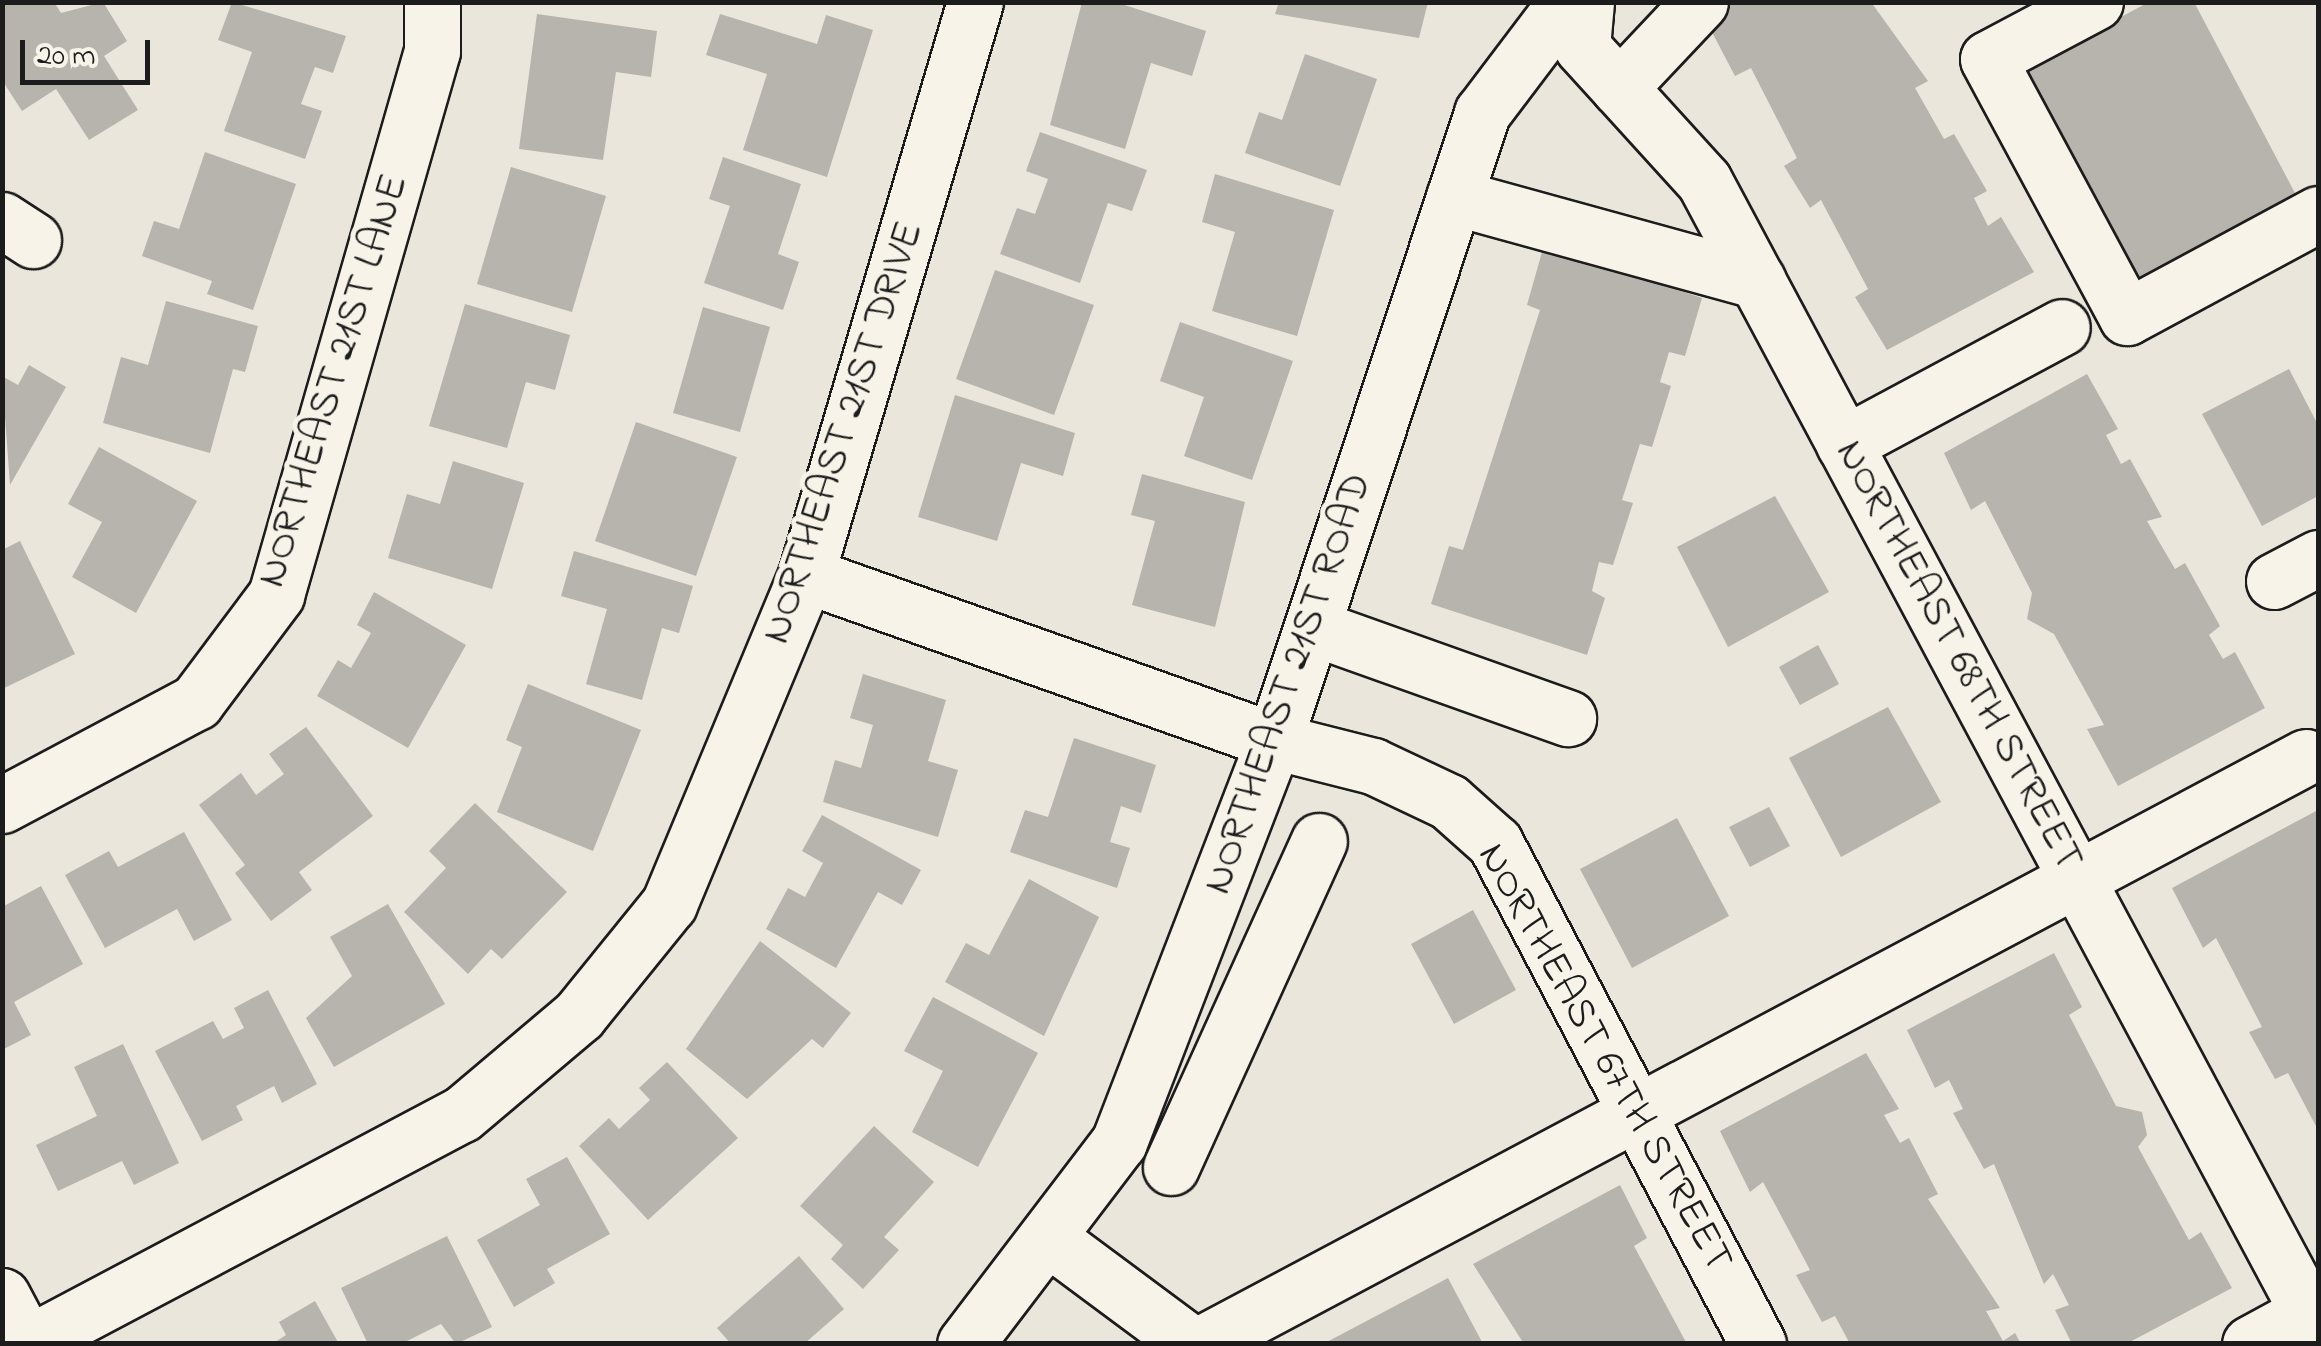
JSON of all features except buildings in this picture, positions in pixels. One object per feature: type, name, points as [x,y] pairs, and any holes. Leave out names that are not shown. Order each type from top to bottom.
[{"type":"street","name":"NORTHEAST 21ST LANE","points":[[2,805],[196,702],[276,595],[432,51],[432,2]]},
{"type":"street","name":"NORTHEAST 21ST DRIVE","points":[[27,1343],[462,1114],[579,1015],[669,904],[806,575],[975,2]]},
{"type":"street","name":"NORTHEAST 21ST ROAD","points":[[965,1344],[1052,1240],[1119,1142],[1185,980],[1274,740],[1482,113],[1566,2]]},
{"type":"street","name":"NORTHEAST 68TH STREET","points":[[1586,2],[1582,47],[1704,182],[2315,1317]]},
{"type":"street","points":[[1619,88],[1700,2]]},
{"type":"street","points":[[2095,2],[1988,59],[2127,317],[2318,214]]},
{"type":"street","points":[[1454,196],[1758,281]]},
{"type":"street","points":[[1844,444],[2062,327]]},
{"type":"street","name":"NORTHEAST 67TH STREET","points":[[806,575],[1274,740],[1373,766],[1450,802],[1495,843],[1758,1344]]},
{"type":"street","points":[[1312,628],[1568,718]]},
{"type":"street","points":[[1202,1344],[1634,1109],[2306,757]]},
{"type":"street","points":[[1171,1168],[1319,841]]},
{"type":"street","points":[[1185,980],[1246,1002]]},
{"type":"street","points":[[1052,1240],[1191,1344]]},
{"type":"street","points":[[2,1296],[27,1343]]},
{"type":"street","points":[[2250,1344],[2315,1317]]}]
